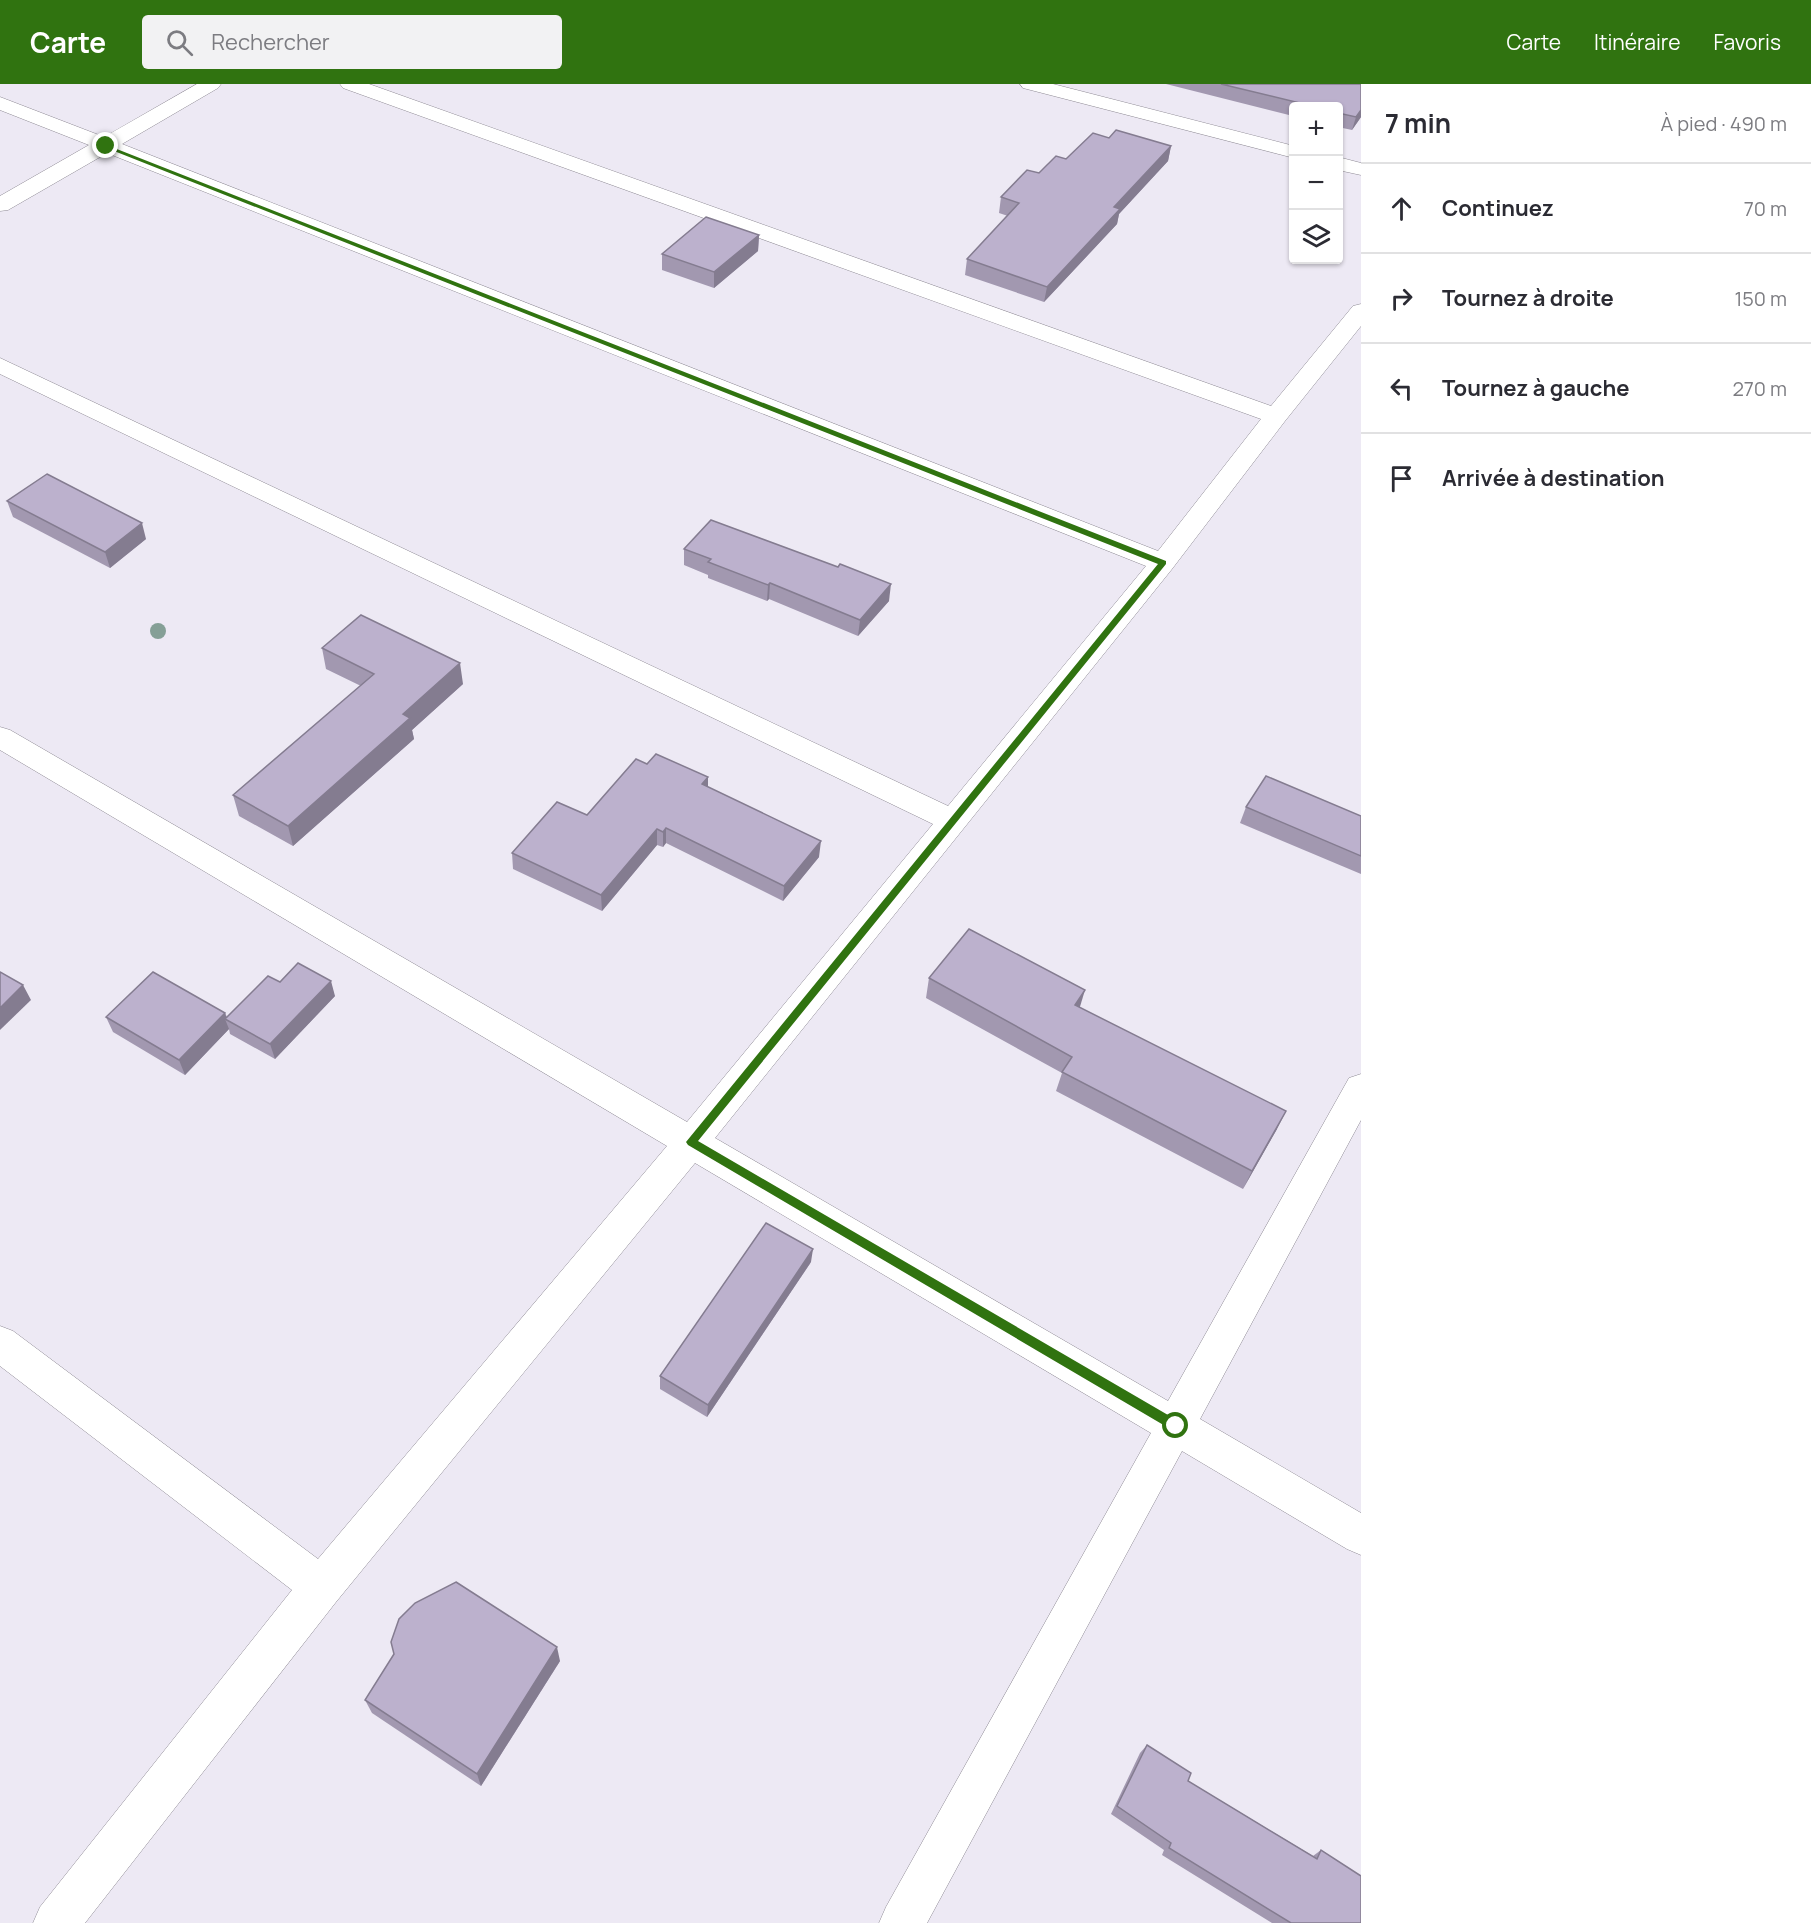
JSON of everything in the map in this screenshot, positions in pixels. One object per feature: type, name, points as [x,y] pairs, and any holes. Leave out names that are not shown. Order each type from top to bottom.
[{"type":"street","points":[[0,205],[211,84]]},
{"type":"street","points":[[350,84],[1276,416]]},
{"type":"street","points":[[1030,84],[1289,151]]},
{"type":"street","points":[[0,104],[1163,563]]},
{"type":"street","points":[[1343,165],[1361,169]]},
{"type":"street","points":[[56,1923],[321,1587],[691,1142],[951,820],[1163,563],[1276,416],[1361,311]]},
{"type":"street","points":[[0,365],[951,820]]},
{"type":"street","points":[[0,737],[1361,1535]]},
{"type":"street","points":[[902,1923],[1361,1088]]},
{"type":"street","points":[[0,1343],[321,1587]]},
{"type":"building","points":[[1221,84],[1361,84],[1361,110],[1356,117],[1343,114],[1343,102],[1295,102]]},
{"type":"building","points":[[1116,130],[1171,146],[1114,207],[1120,209],[1047,287],[967,259],[1019,203],[1001,197],[1027,170],[1039,173],[1056,156],[1066,159],[1093,133],[1109,138]]},
{"type":"building","points":[[706,217],[759,235],[714,272],[662,254]]},
{"type":"building","points":[[47,474],[142,523],[105,552],[7,501]]},
{"type":"building","points":[[711,520],[891,584],[860,620],[770,583],[768,585],[708,562],[711,559],[684,549]]},
{"type":"building","points":[[361,615],[460,663],[403,714],[410,718],[288,826],[233,795],[374,674],[322,648]]},
{"type":"building","points":[[656,754],[708,777],[702,784],[821,841],[784,886],[666,828],[663,832],[657,829],[601,895],[512,853],[557,802],[587,815],[636,759],[647,764]]},
{"type":"building","points":[[1266,776],[1361,816],[1361,856],[1246,807]]},
{"type":"building","points":[[969,929],[1085,990],[1075,1005],[1286,1111],[1252,1171],[1062,1072],[1072,1057],[929,978]]},
{"type":"building","points":[[298,963],[331,981],[270,1044],[225,1019],[268,976],[280,982]]},
{"type":"building","points":[[0,972],[23,985],[0,1008]]},
{"type":"building","points":[[153,972],[225,1013],[179,1060],[106,1017]]},
{"type":"building","points":[[766,1223],[813,1249],[708,1405],[660,1376]]},
{"type":"building","points":[[456,1582],[557,1647],[477,1774],[365,1700],[394,1654],[391,1642],[399,1619],[415,1603]]},
{"type":"building","points":[[1147,1745],[1191,1773],[1188,1781],[1317,1859],[1321,1850],[1361,1876],[1361,1923],[1291,1923],[1169,1848],[1171,1843],[1117,1806]]},
{"type":"route","points":[[106,146],[1163,563],[951,820],[691,1142],[1176,1426]]}]
